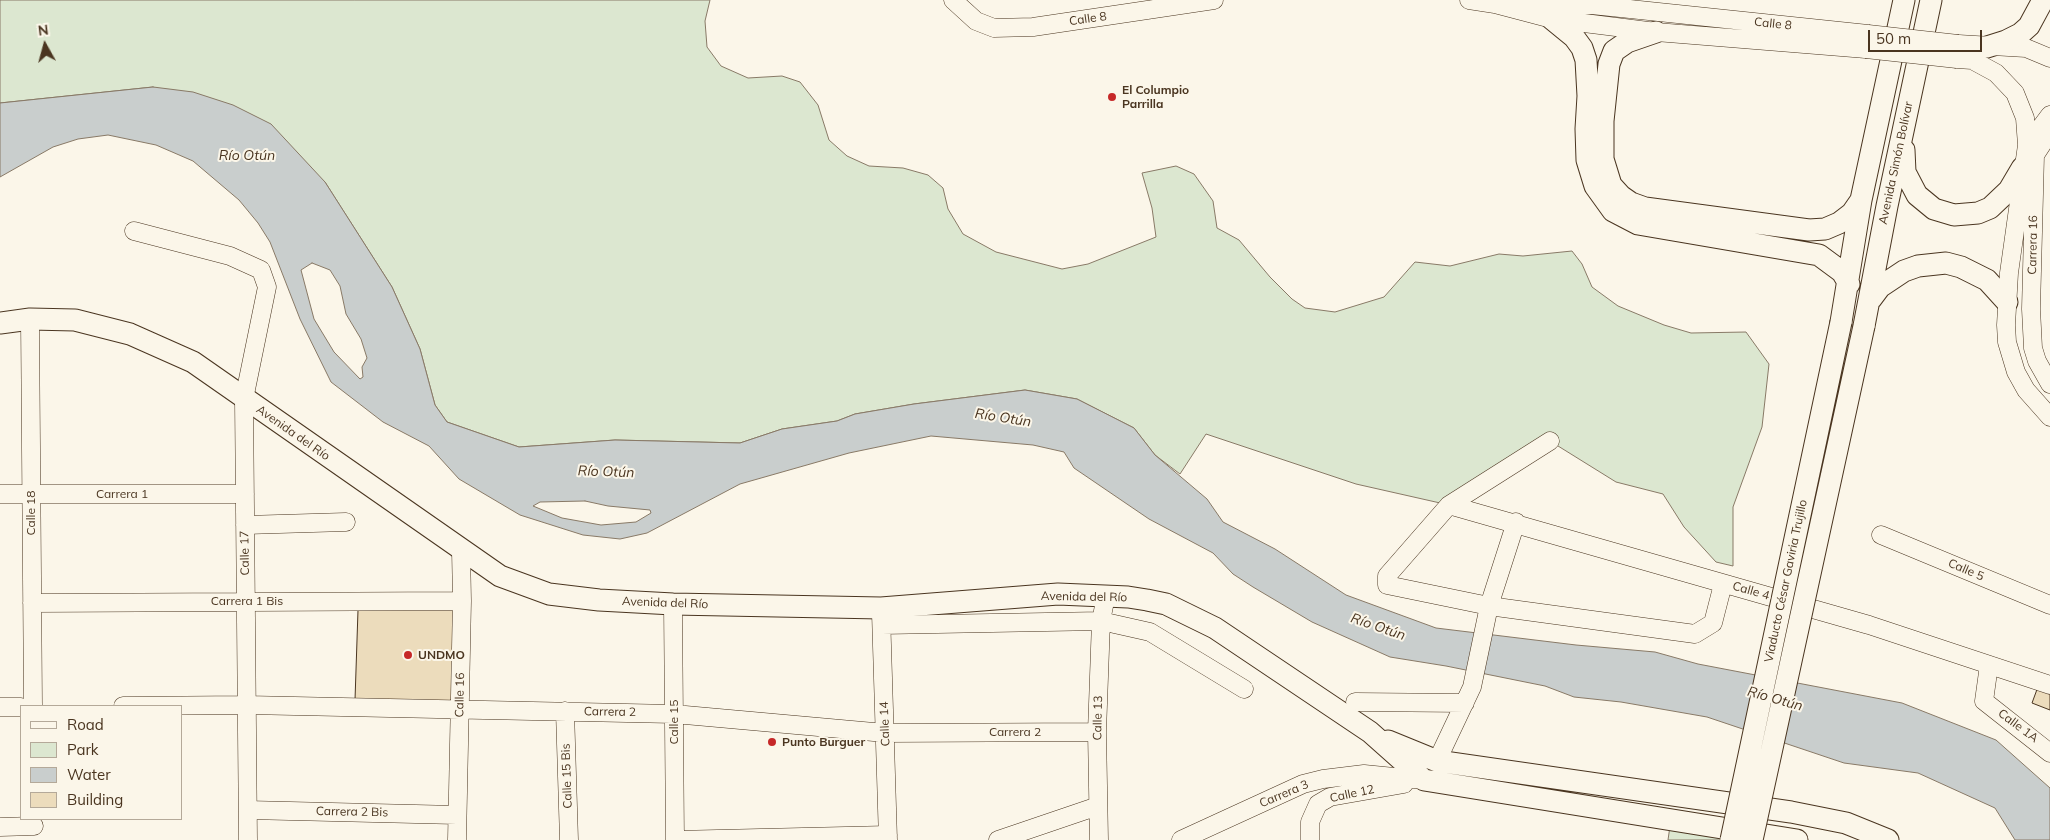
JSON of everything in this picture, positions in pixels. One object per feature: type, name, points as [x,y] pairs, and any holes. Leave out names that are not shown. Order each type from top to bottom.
[{"type":"main road","name":"Avenida Simón Bolívar","points":[[1841,322],[1849,284],[1861,200],[1904,0]]},
{"type":"main road","name":"Avenida Simón Bolívar","points":[[1864,326],[1871,299],[1887,206],[1931,0]]},
{"type":"main road","points":[[1987,47],[2020,34],[2036,15],[2043,0]]},
{"type":"main road","points":[[1552,19],[1574,37],[1582,48],[1586,60],[1588,96],[1587,160],[1595,186],[1613,210],[1638,224],[1819,255],[1842,272],[1849,284]]},
{"type":"main road","points":[[1656,32],[1626,42],[1614,51],[1609,64],[1603,121],[1603,159],[1611,185],[1621,196],[1631,203],[1645,208],[1809,230],[1824,229],[1839,223],[1852,213],[1861,200]]},
{"type":"main road","points":[[1911,92],[1904,153],[1906,172],[1917,195],[1934,209],[1962,216],[1978,214],[1990,208],[2009,190],[2033,154]]},
{"type":"main road","points":[[1871,299],[1880,287],[1904,270],[1918,266],[1946,263],[1975,272],[1998,290],[2007,302]]},
{"type":"main road","name":"Avenida del Río","points":[[0,323],[30,319],[75,320],[130,334],[193,362],[500,576],[549,594],[599,600],[881,617],[1058,594],[1128,597],[1166,604],[1199,619],[1370,732]]},
{"type":"main road","name":"Viaducto César Gaviria Trujillo","points":[[1731,840],[1841,322]]},
{"type":"main road","name":"Viaducto César Gaviria Trujillo","points":[[1752,840],[1864,326]]},
{"type":"main road","points":[[1370,732],[1437,761],[1791,812],[1846,823],[1888,840]]},
{"type":"main road","points":[[1370,732],[1424,780],[1797,840]]},
{"type":"street","name":"Calle 8","points":[[959,6],[976,21],[994,28],[1033,27],[1167,4],[1214,0]]},
{"type":"street","name":"Calle 8","points":[[1469,0],[1495,4],[1552,19],[1656,32],[1867,42]]},
{"type":"street","points":[[1575,0],[1592,5]]},
{"type":"street","name":"Calle 8","points":[[1495,4],[1592,5],[1867,42],[1958,51],[1987,47],[2026,48],[2050,58]]},
{"type":"street","points":[[1958,51],[1984,66],[2006,82],[2015,93],[2023,112],[2033,154]]},
{"type":"street","points":[[2050,115],[2033,154],[2007,302],[2007,342],[2016,372],[2026,390],[2050,417]]},
{"type":"street","points":[[2033,154],[2050,132]]},
{"type":"street","name":"Carrera 16","points":[[2033,154],[2031,329],[2037,361],[2050,384]]},
{"type":"street","name":"Calle 17","points":[[134,231],[230,256],[261,270],[268,287],[244,399],[248,840]]},
{"type":"street","name":"Calle 18","points":[[30,319],[33,705]]},
{"type":"street","points":[[1550,441],[1449,504],[1387,576],[1387,585],[1489,606],[1695,634],[1713,623],[1723,584]]},
{"type":"street","name":"Carrera 1","points":[[0,494],[244,494]]},
{"type":"street","name":"Calle 4","points":[[1449,504],[1723,584],[1869,624],[2050,685]]},
{"type":"street","points":[[245,524],[346,522]]},
{"type":"street","points":[[1437,761],[1469,695],[1489,606],[1516,522]]},
{"type":"street","name":"Calle 5","points":[[1881,535],[2050,605]]},
{"type":"street","name":"Calle 16","points":[[456,840],[462,601],[461,550]]},
{"type":"street","name":"Calle 13","points":[[1099,840],[1097,732],[1101,620],[1106,596]]},
{"type":"street","name":"Carrera 1 Bis","points":[[32,603],[246,600],[462,601]]},
{"type":"street","name":"Calle 15","points":[[673,604],[675,840]]},
{"type":"street","points":[[881,617],[1101,620],[1150,632],[1244,689]]},
{"type":"street","name":"Calle 14","points":[[881,617],[888,837]]},
{"type":"street","name":"Calle 1A","points":[[1989,665],[1984,701],[2050,752]]},
{"type":"street","points":[[1356,702],[1469,695]]},
{"type":"street","name":"Carrera 2","points":[[182,706],[246,705],[674,714],[885,733],[1097,732]]},
{"type":"street","points":[[0,707],[20,707]]},
{"type":"street","name":"Calle 15 Bis","points":[[565,711],[569,840]]},
{"type":"street","name":"Carrera 3","points":[[1181,840],[1304,784],[1323,779],[1364,774],[1424,780]]},
{"type":"street","name":"Calle 12","points":[[1310,840],[1312,813],[1318,804],[1330,797],[1424,780]]},
{"type":"street","points":[[998,840],[1098,806]]},
{"type":"street","name":"Carrera 2 Bis","points":[[248,810],[457,814]]},
{"type":"street","points":[[0,827],[34,828]]},
{"type":"street","points":[[675,840],[888,837]]},
{"type":"green space","points":[[0,0],[710,0],[705,21],[707,47],[721,66],[748,78],[782,76],[800,82],[818,105],[829,140],[847,156],[869,166],[903,168],[928,175],[943,188],[948,209],[963,234],[996,252],[1062,269],[1088,264],[1156,237],[1152,208],[1142,173],[1176,166],[1194,174],[1213,201],[1217,228],[1239,240],[1270,277],[1292,299],[1305,308],[1335,312],[1384,297],[1415,262],[1450,266],[1499,254],[1523,256],[1572,251],[1582,264],[1592,287],[1618,306],[1664,325],[1691,333],[1746,332],[1769,364],[1762,427],[1733,507],[1733,566],[1716,562],[1684,527],[1663,494],[1616,482],[1550,441],[1449,505],[1356,484],[1206,434],[1180,474],[1155,455],[1134,428],[1077,399],[1025,390],[914,404],[855,414],[837,421],[782,429],[740,443],[615,440],[519,447],[447,422],[435,405],[420,349],[392,287],[325,182],[153,87],[0,103]]},
{"type":"green space","points":[[1671,819],[1797,840],[1668,840]]},
{"type":"water","name":"Río Otún","points":[[153,87],[193,92],[233,105],[271,124],[325,182],[392,287],[420,349],[435,405],[447,422],[519,447],[615,440],[740,443],[782,429],[837,421],[855,414],[914,404],[1025,390],[1077,399],[1134,428],[1155,455],[1207,499],[1223,522],[1275,549],[1346,595],[1436,628],[1576,645],[1655,652],[1698,664],[1902,703],[1996,740],[2050,788],[2050,840],[2015,840],[1995,808],[1918,773],[1844,763],[1707,717],[1621,702],[1574,697],[1545,686],[1390,657],[1312,622],[1253,587],[1233,574],[1213,553],[1149,519],[1074,468],[1064,452],[1033,445],[931,436],[849,453],[740,484],[647,533],[620,539],[583,535],[520,515],[459,479],[429,446],[383,422],[331,382],[300,319],[270,242],[258,223],[239,200],[193,161],[156,145],[108,135],[78,139],[53,147],[0,177],[0,103]],"holes":[[[312,263],[330,270],[340,286],[346,314],[361,339],[367,358],[362,367],[363,377],[360,379],[334,352],[314,319],[301,270]],[[585,501],[608,506],[650,510],[651,513],[636,522],[601,525],[562,518],[533,506],[540,502]]]},
{"type":"building","name":"UNDMO","points":[[458,608],[460,701],[355,700],[358,610]]},
{"type":"building","points":[[2039,684],[2050,688],[2050,710],[2032,703]]},
{"type":"place","name":"El Columpio Parrilla","points":[[1112,97]]},
{"type":"place","name":"UNDMO","points":[[408,655]]},
{"type":"place","name":"Punto Burguer","points":[[772,742]]}]
